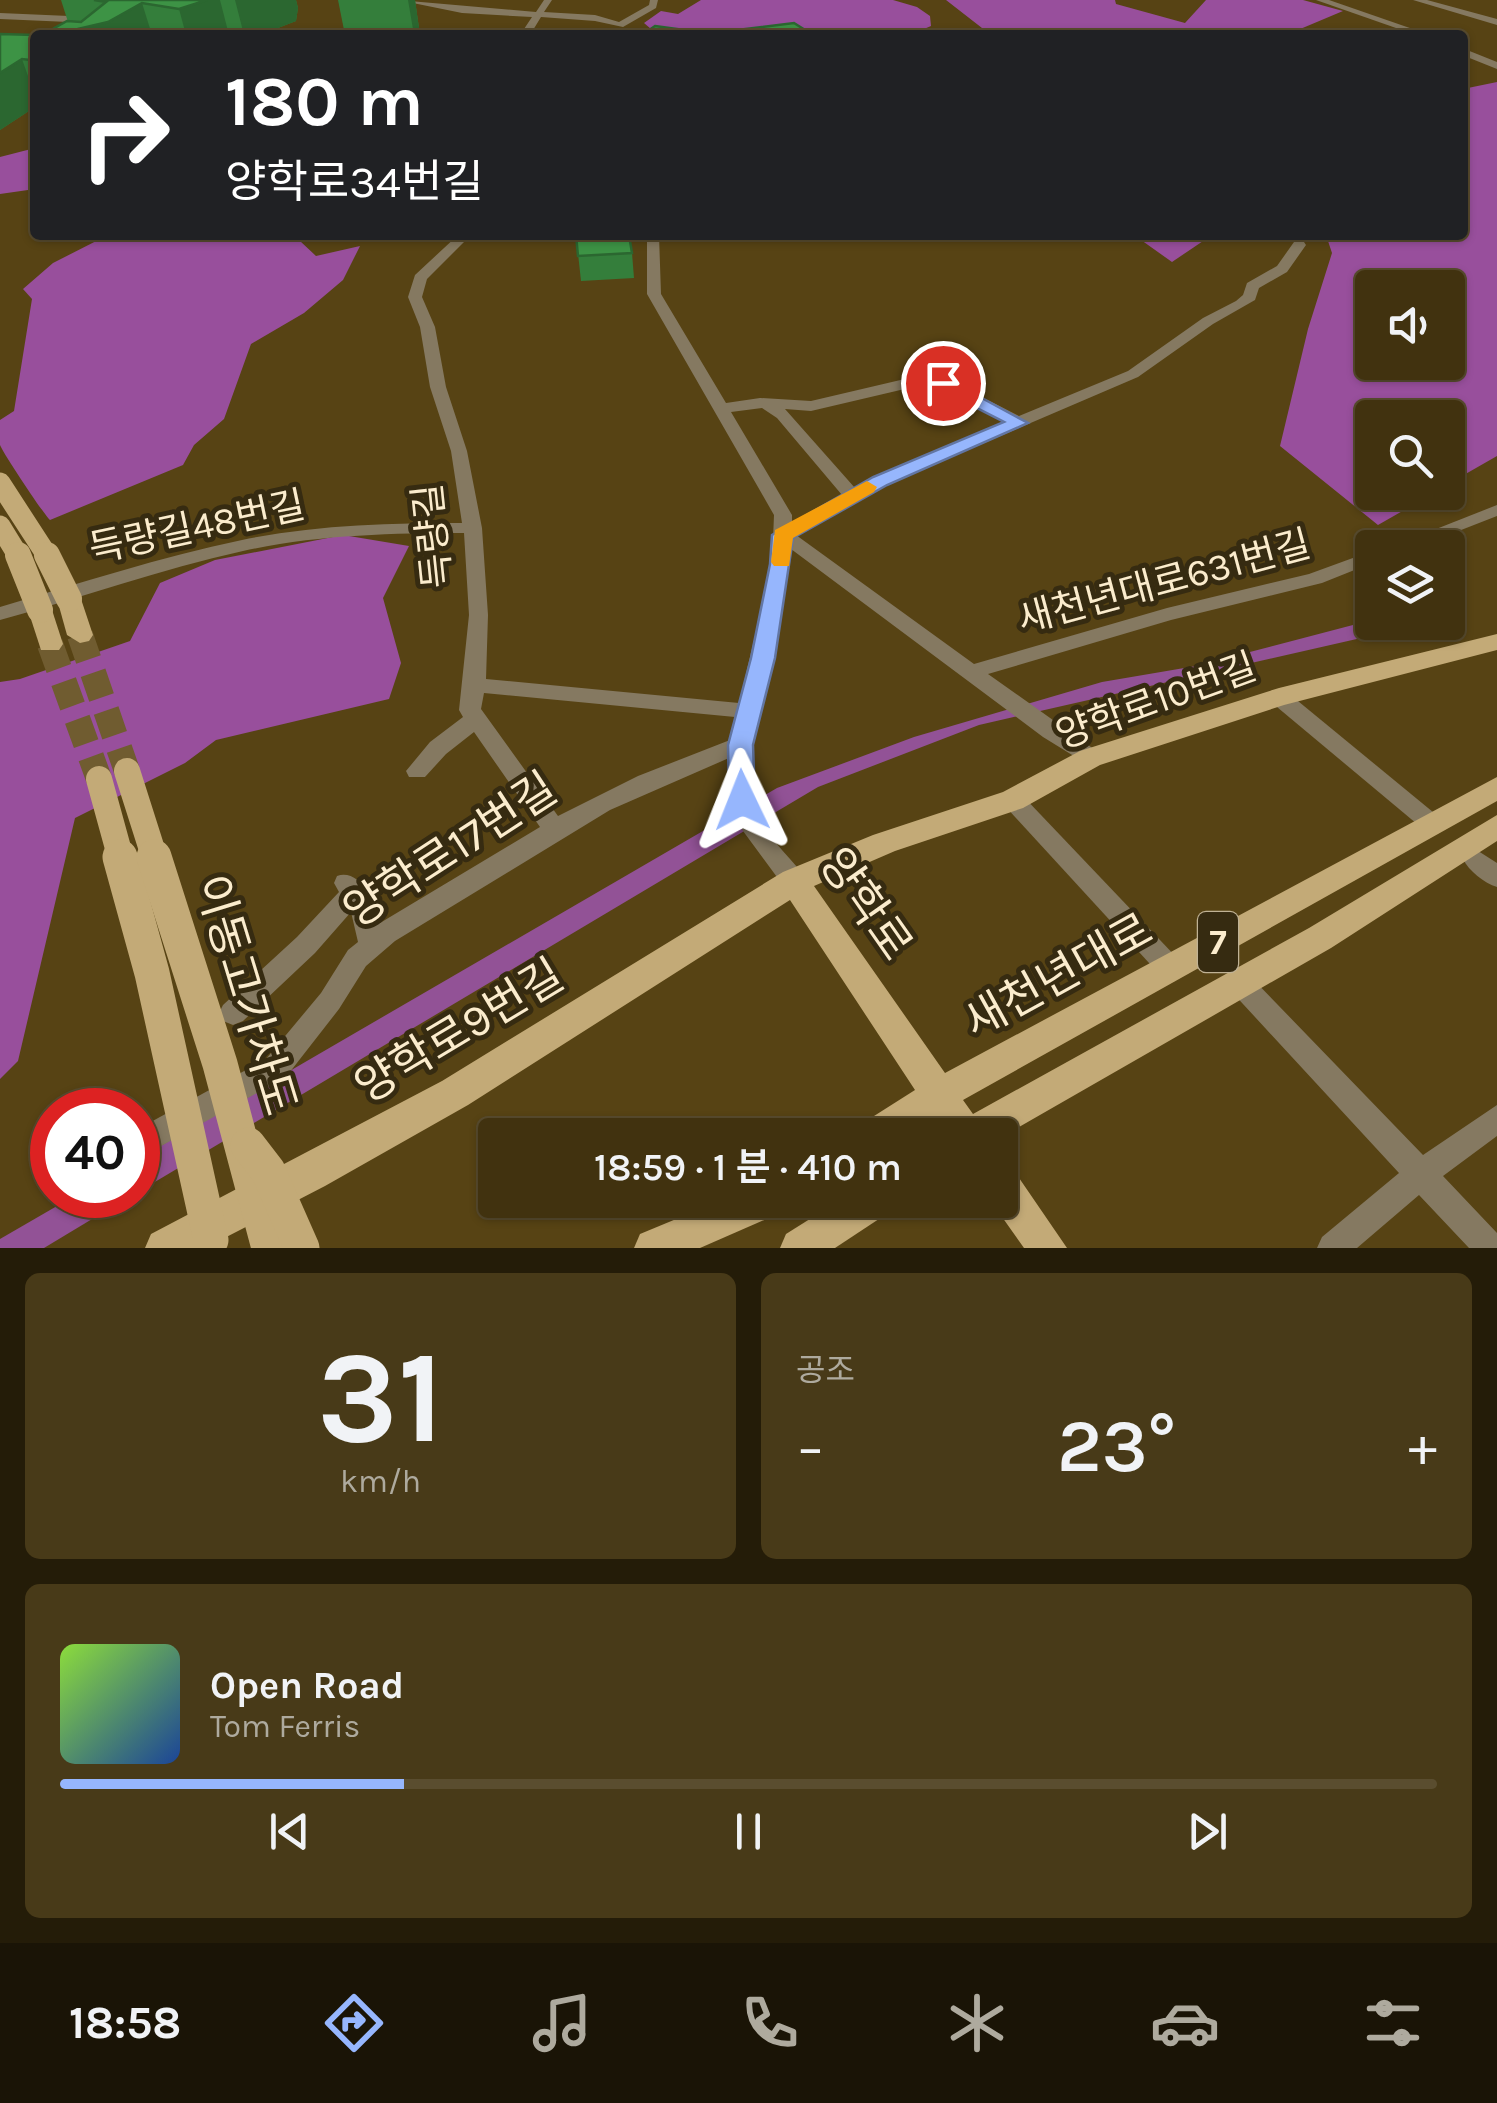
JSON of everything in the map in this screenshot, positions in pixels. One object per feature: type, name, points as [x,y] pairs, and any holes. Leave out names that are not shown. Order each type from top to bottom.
[{"type":"main road","points":[[0,484],[36,534],[69,600],[80,635]]},
{"type":"main road","points":[[0,526],[16,546],[50,644]]},
{"type":"main road","name":"양학로10번길","points":[[794,882],[884,842],[1013,800],[1090,758],[1279,696],[1497,642]]},
{"type":"main road","name":"이동고가차도","points":[[211,1245],[113,775],[236,1123],[269,1248]]},
{"type":"main road","name":"새천년대로","points":[[902,1118],[939,1094],[1497,788]]},
{"type":"main road","name":"7","points":[[998,1118],[1240,983],[1423,875],[1497,826]]},
{"type":"main road","points":[[1423,875],[1490,861]]},
{"type":"main road","name":"양학로","points":[[794,882],[956,1118]]},
{"type":"main road","name":"양학로9번길","points":[[165,1248],[312,1173],[455,1093],[794,882]]},
{"type":"main road","points":[[236,1123],[268,1171],[302,1248]]},
{"type":"main road","points":[[1018,1207],[1047,1248]]},
{"type":"main road","points":[[654,1248],[726,1218]]},
{"type":"main road","points":[[690,1248],[739,1218]]},
{"type":"main road","points":[[800,1248],[847,1218]]},
{"type":"street","points":[[402,0],[451,8],[595,18],[620,25],[653,6],[654,0]]},
{"type":"street","points":[[451,8],[461,0]]},
{"type":"street","points":[[528,30],[548,0]]},
{"type":"street","points":[[1320,0],[1409,30]]},
{"type":"street","points":[[1417,0],[1497,22]]},
{"type":"street","points":[[0,16],[78,20],[97,16]]},
{"type":"street","points":[[61,30],[78,20]]},
{"type":"street","points":[[1468,54],[1497,66]]},
{"type":"street","name":"득량길","points":[[460,240],[420,278],[415,298],[425,314],[436,352],[436,376],[458,446],[473,528],[476,685],[470,710],[476,718]]},
{"type":"street","name":"양학로","points":[[652,240],[654,294],[783,516],[781,564],[763,658],[740,745],[744,816],[794,882]]},
{"type":"street","points":[[1090,758],[1020,711],[783,535],[852,495],[1133,374],[1208,321],[1241,304],[1250,297],[1252,286],[1282,269],[1299,245]]},
{"type":"street","points":[[723,408],[765,403],[811,406],[926,379],[943,383],[1019,423]]},
{"type":"street","points":[[765,403],[783,415],[852,495]]},
{"type":"street","points":[[1445,530],[1497,510]]},
{"type":"street","name":"득량길48번길","points":[[0,614],[245,544],[378,528],[473,528]]},
{"type":"street","name":"새천년대로631번길","points":[[972,672],[1167,614],[1315,579],[1355,564]]},
{"type":"street","points":[[476,685],[748,712]]},
{"type":"street","points":[[1279,696],[1432,823]]},
{"type":"street","points":[[418,771],[438,748],[476,718],[555,830]]},
{"type":"street","name":"양학로17번길","points":[[160,1131],[276,1068],[371,944],[611,796],[661,772],[740,745]]},
{"type":"street","points":[[1013,800],[1170,968]]},
{"type":"street","points":[[233,1013],[306,945],[349,888],[366,914],[371,944]]},
{"type":"street","points":[[1240,983],[1490,1248]]},
{"type":"street","points":[[1333,1248],[1420,1175],[1497,1118]]},
{"type":"shaded area","points":[[701,0],[893,0],[917,7],[930,16],[931,26],[922,30],[652,30],[644,23],[661,11],[678,14]]},
{"type":"shaded area","points":[[946,0],[1115,0],[1116,4],[1185,23],[1206,0],[1303,0],[1343,11],[1298,30],[979,30],[982,28]]},
{"type":"shaded area","points":[[1497,82],[1497,456],[1465,474],[1465,400],[1355,400],[1355,506],[1280,446],[1308,329],[1332,253],[1328,240],[1468,240],[1468,88]]},
{"type":"shaded area","points":[[30,149],[30,190],[0,194],[0,157]]},
{"type":"shaded area","points":[[98,240],[301,240],[316,256],[360,246],[343,280],[304,313],[251,344],[224,419],[194,445],[183,465],[50,520],[0,445],[0,420],[14,411],[32,299],[23,289],[53,263]]},
{"type":"shaded area","points":[[1141,240],[1205,240],[1172,262]]},
{"type":"shaded area","points":[[1359,510],[1404,510],[1378,525]]},
{"type":"shaded area","points":[[343,535],[409,546],[383,598],[401,663],[389,699],[216,740],[185,763],[75,818],[18,1061],[0,1079],[0,682],[20,679],[130,641],[160,583],[215,560]]},
{"type":"shaded area","points":[[1355,624],[1355,639],[979,725],[818,787],[160,1179],[160,1146],[777,788],[914,737],[1102,682],[1196,666]]},
{"type":"shaded area","points":[[36,1218],[94,1218],[44,1248],[0,1248],[0,1239]]},
{"type":"building","points":[[94,0],[207,0],[179,9],[142,3],[108,22],[76,30],[51,30],[67,21],[81,22],[106,2]]},
{"type":"building","points":[[794,23],[805,30],[737,30]]},
{"type":"building","points":[[655,26],[685,30],[649,30]]},
{"type":"building","points":[[0,34],[30,35],[30,60],[22,59],[0,73]]},
{"type":"building","points":[[576,240],[630,240],[632,253],[578,256]]},
{"type":"tunnel","points":[[80,635],[127,771]]},
{"type":"tunnel","points":[[50,644],[99,779]]},
{"type":"slow traffic","points":[[781,562],[783,535],[867,487]]},
{"type":"route","points":[[742,800],[740,745],[763,658],[783,535],[880,481],[1019,423],[943,383]]}]
